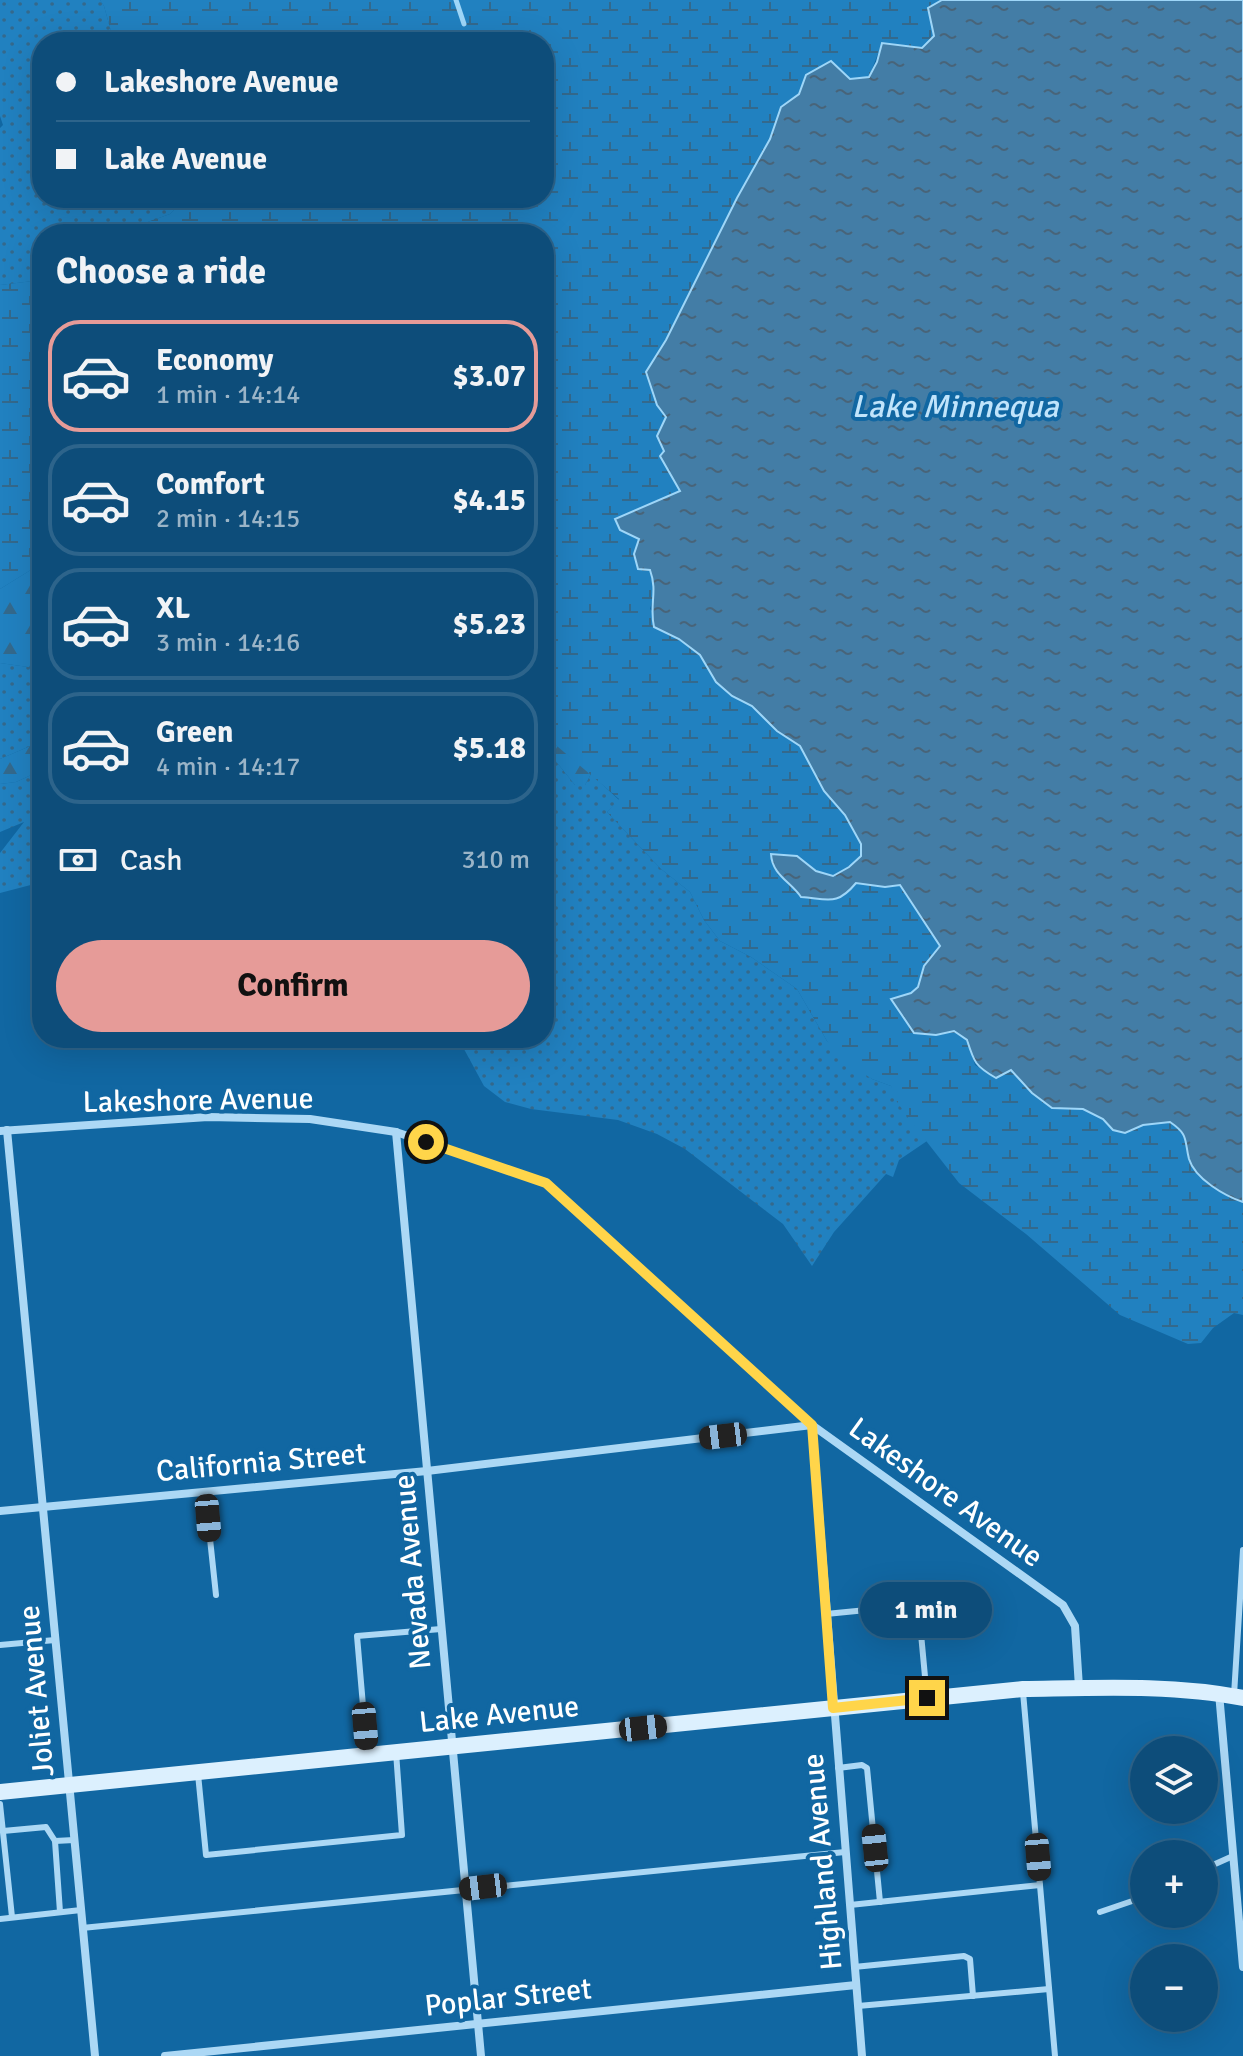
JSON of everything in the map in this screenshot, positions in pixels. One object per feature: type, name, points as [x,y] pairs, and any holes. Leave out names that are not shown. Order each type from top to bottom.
[{"type":"main road","name":"Lake Avenue","points":[[0,1792],[1023,1689],[1079,1688],[1232,1696]]},
{"type":"street","name":"Lakeshore Avenue","points":[[4,1130],[208,1117],[310,1119],[396,1132],[546,1183],[812,1425],[1063,1605],[1075,1626],[1079,1688]]},
{"type":"street","name":"Joliet Avenue","points":[[4,1130],[95,2056]]},
{"type":"street","name":"Nevada Avenue","points":[[396,1132],[481,2056]]},
{"type":"street","name":"California Street","points":[[0,1511],[427,1471],[812,1425]]},
{"type":"street","name":"Highland Avenue","points":[[812,1425],[862,2056]]},
{"type":"street","points":[[1232,1696],[1233,1856],[1243,1967]]},
{"type":"street","name":"Poplar Street","points":[[165,2056],[856,1985]]},
{"type":"lane","points":[[205,1492],[216,1595]]},
{"type":"lane","points":[[1232,1696],[1243,1550]]},
{"type":"lane","points":[[826,1614],[911,1608],[920,1623],[927,1698]]},
{"type":"lane","points":[[367,1756],[357,1636],[441,1629]]},
{"type":"lane","points":[[0,1645],[55,1640]]},
{"type":"lane","points":[[1023,1689],[1055,2056]]},
{"type":"lane","points":[[198,1772],[206,1855],[402,1835],[396,1752]]},
{"type":"lane","points":[[838,1768],[862,1765],[867,1768],[880,1902]]},
{"type":"lane","points":[[0,1804],[12,1917]]},
{"type":"lane","points":[[3,1831],[46,1827],[55,1841],[60,1912]]},
{"type":"lane","points":[[55,1841],[74,1840]]},
{"type":"lane","points":[[82,1928],[845,1852]]},
{"type":"lane","points":[[1218,1863],[1233,1856]]},
{"type":"lane","points":[[850,1905],[1040,1885]]},
{"type":"lane","points":[[1100,1912],[1130,1902]]},
{"type":"lane","points":[[0,1919],[81,1910]]},
{"type":"lane","points":[[854,1967],[964,1956],[970,1959],[973,1996]]},
{"type":"lane","points":[[858,2006],[1049,1989]]},
{"type":"green space","points":[[0,0],[100,0],[111,32],[32,32],[32,208],[176,208],[170,214],[142,224],[32,224],[32,281],[0,285],[0,128],[3,125],[0,116]]},
{"type":"green space","points":[[100,0],[942,0],[928,8],[934,36],[922,48],[882,43],[869,77],[850,80],[806,75],[799,94],[781,107],[770,139],[666,340],[646,372],[657,405],[666,417],[657,436],[680,491],[615,519],[620,530],[639,539],[656,587],[650,609],[700,655],[716,682],[732,696],[752,706],[777,731],[800,746],[824,790],[845,815],[861,844],[861,856],[832,876],[816,871],[797,856],[777,874],[801,897],[818,899],[838,898],[855,883],[885,887],[900,885],[941,946],[924,966],[918,987],[911,993],[936,1035],[954,1031],[967,1040],[975,1065],[996,1078],[1011,1070],[1032,1093],[1052,1108],[1083,1109],[1103,1119],[1113,1130],[1125,1133],[1143,1125],[1170,1122],[1180,1130],[1197,1173],[1220,1191],[1243,1202],[1243,1315],[1234,1313],[1213,1328],[1201,1343],[1188,1344],[1120,1315],[1026,1234],[959,1183],[909,1119],[893,1096],[891,1086],[872,1079],[840,1058],[797,989],[751,957],[720,941],[704,920],[690,892],[661,869],[607,812],[619,799],[554,744],[554,224],[142,224],[170,214],[176,208],[554,208],[554,32],[111,32]]},
{"type":"green space","points":[[32,281],[32,569],[0,589],[0,285]]},
{"type":"green space","points":[[32,569],[32,668],[0,663],[0,589]]},
{"type":"green space","points":[[0,663],[32,668],[32,745],[0,759]]},
{"type":"green space","points":[[554,743],[591,774],[585,785],[575,785],[554,759]]},
{"type":"green space","points":[[32,745],[32,775],[16,782],[0,784],[0,759]]},
{"type":"green space","points":[[554,759],[575,785],[585,785],[591,774],[619,800],[607,812],[661,869],[690,892],[704,920],[720,941],[751,957],[797,989],[827,1041],[872,1079],[891,1086],[927,1141],[899,1160],[893,1177],[886,1174],[834,1232],[812,1266],[783,1224],[685,1149],[657,1134],[618,1120],[531,1109],[505,1102],[484,1086],[463,1048],[554,1048]]},
{"type":"green space","points":[[32,775],[32,885],[0,893],[0,853],[24,822],[0,832],[0,784],[16,782]]},
{"type":"water","name":"Lake Minnequa","points":[[942,0],[1243,0],[1243,1202],[1220,1191],[1197,1173],[1189,1159],[1183,1134],[1170,1122],[1143,1125],[1125,1133],[1113,1130],[1103,1119],[1083,1109],[1052,1108],[1032,1093],[1011,1070],[996,1078],[989,1074],[976,1063],[967,1040],[954,1031],[936,1035],[914,1033],[891,999],[911,993],[918,987],[924,966],[940,946],[900,885],[885,887],[856,883],[838,898],[819,899],[801,897],[778,873],[771,854],[797,856],[816,871],[833,876],[861,856],[861,844],[845,815],[824,791],[800,746],[777,731],[752,706],[732,696],[716,682],[700,655],[679,639],[654,627],[650,570],[638,569],[634,554],[639,539],[620,530],[615,519],[680,491],[660,456],[664,451],[657,436],[666,417],[657,405],[646,372],[666,340],[770,139],[781,107],[799,94],[806,75],[831,61],[850,79],[869,77],[882,43],[922,48],[934,36],[928,8]]},
{"type":"waterway","points":[[456,0],[464,24]]},
{"type":"route","points":[[426,1142],[546,1183],[812,1425],[833,1708],[927,1698]]}]
